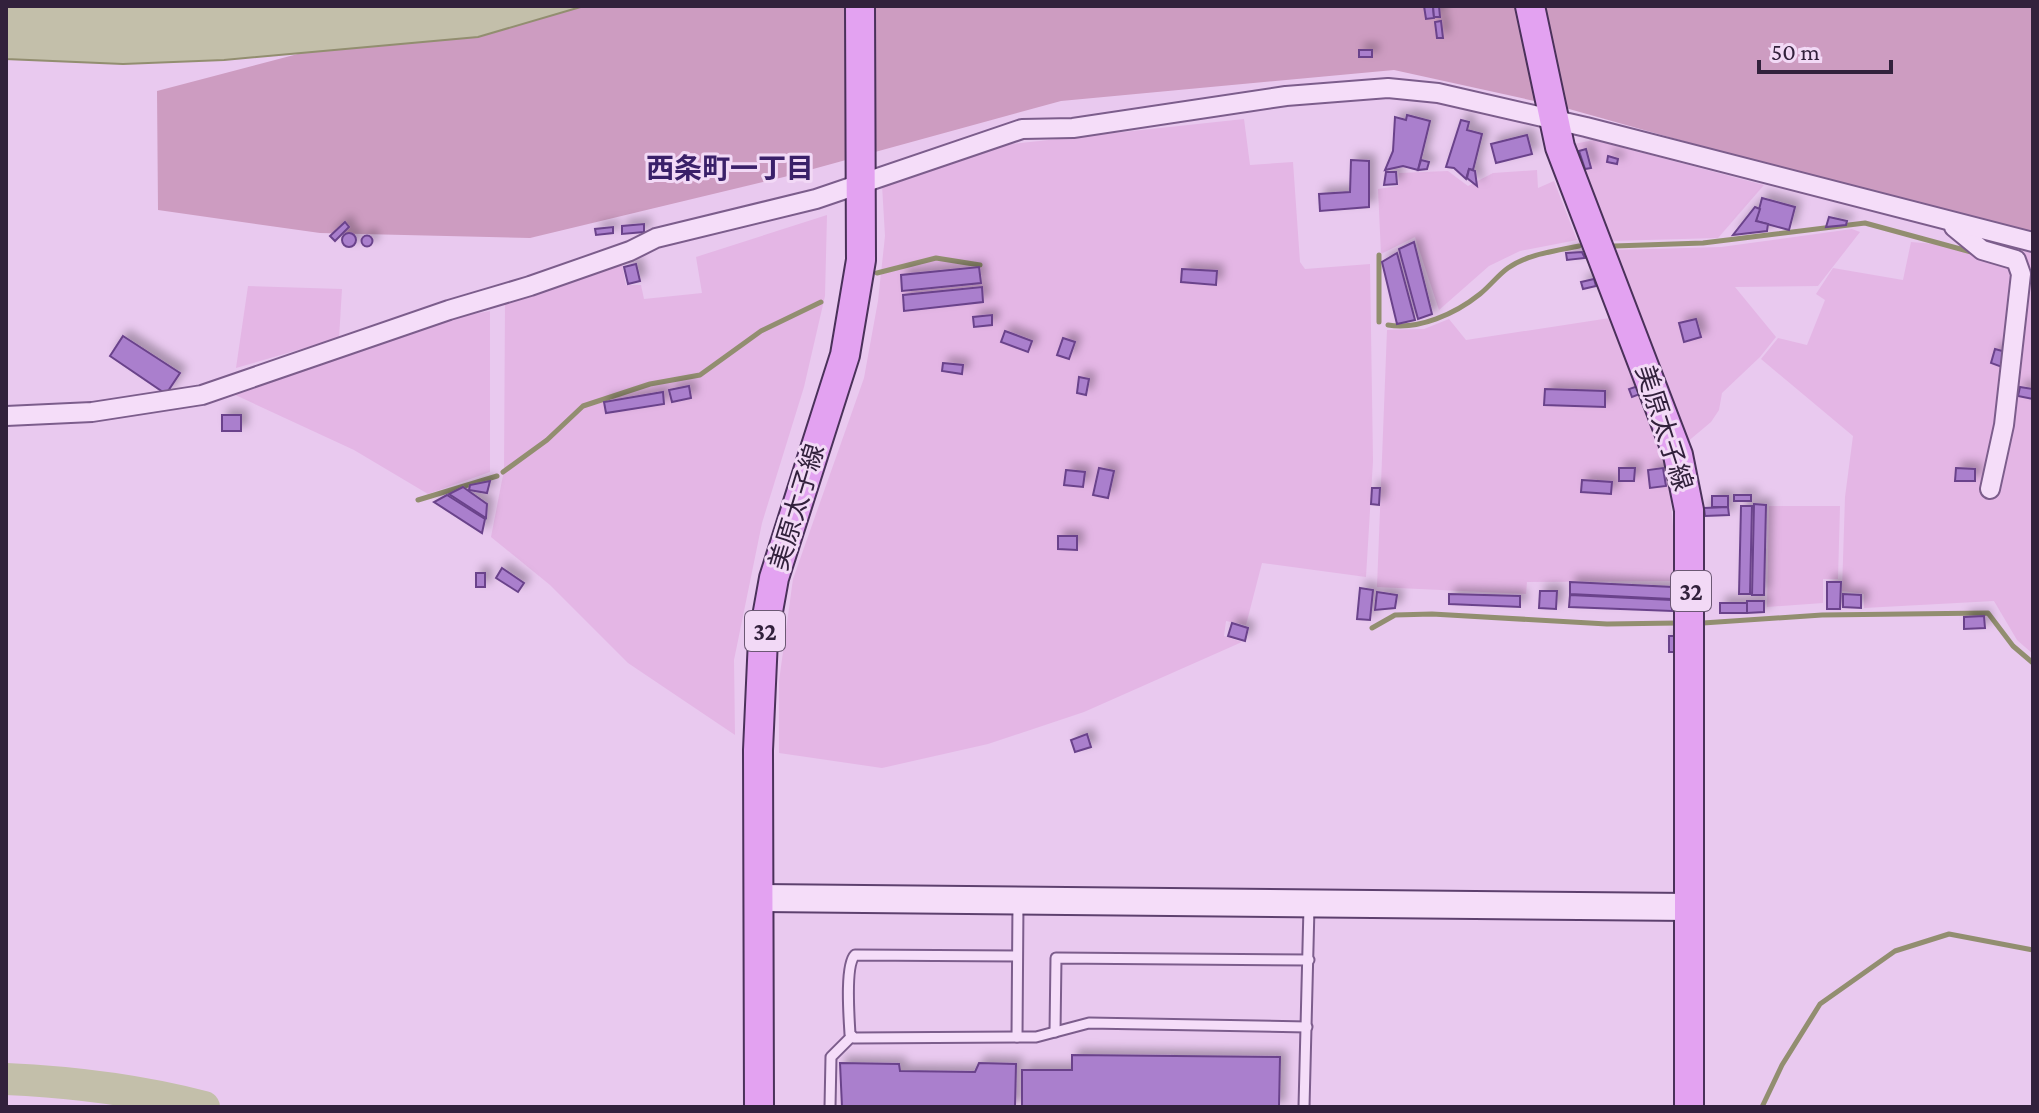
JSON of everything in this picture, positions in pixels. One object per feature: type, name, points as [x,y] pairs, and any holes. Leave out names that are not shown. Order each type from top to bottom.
[{"type":"main road","name":"美原太子線","points":[[759,1107],[758,750],[763,639],[774,578],[845,355],[861,260],[860,6]]},
{"type":"main road","name":"美原太子線","points":[[1530,6],[1550,110],[1572,184],[1678,455],[1685,482],[1691,546],[1689,1107]]},
{"type":"street","points":[[6,416],[92,412],[202,395],[449,310],[530,286],[630,251],[656,238],[816,199],[859,176],[1022,129],[1073,128],[1286,96],[1415,88],[1550,110],[1949,223],[2033,242]]},
{"type":"street","points":[[1949,223],[1982,250],[2016,260],[2021,274],[2004,425],[1990,489]]},
{"type":"street","points":[[759,898],[1689,907]]},
{"type":"lane","points":[[1017,1037],[1018,900]]},
{"type":"lane","points":[[1304,1107],[1310,903]]},
{"type":"lane","points":[[852,1036],[850,963],[855,955],[1017,956]]},
{"type":"lane","points":[[1055,1032],[1056,958],[1309,960]]},
{"type":"lane","points":[[830,1107],[831,1057],[852,1036],[1017,1037],[1089,1023],[1307,1027]]},
{"type":"shaded area","points":[[6,6],[584,6],[478,37],[224,60],[123,64],[6,59]]},
{"type":"shaded area","points":[[584,6],[2033,6],[2033,235],[1935,212],[1562,107],[1394,70],[1061,101],[784,177],[530,238],[320,233],[158,210],[157,91],[313,50],[478,37]]},
{"type":"shaded area","points":[[1244,119],[1250,165],[1293,162],[1300,262],[1305,269],[1370,264],[1373,461],[1366,577],[1262,563],[1246,625],[1226,621],[1224,636],[1242,642],[1084,712],[988,744],[882,768],[779,753],[779,681],[793,579],[864,378],[878,301],[885,236],[882,185],[984,147]]},
{"type":"shaded area","points":[[1594,140],[1764,185],[1718,238],[1610,241],[1574,144]]},
{"type":"shaded area","points":[[1537,170],[1538,188],[1554,181],[1577,240],[1520,251],[1489,266],[1439,310],[1415,237],[1381,254],[1378,189],[1398,186],[1399,173],[1448,171],[1468,186],[1493,173]]},
{"type":"shaded area","points":[[827,215],[825,296],[804,387],[762,523],[734,660],[735,735],[628,663],[550,585],[491,537],[504,470],[505,303],[622,264],[626,285],[641,285],[644,299],[702,293],[696,257]]},
{"type":"shaded area","points":[[1852,229],[1860,232],[1818,286],[1735,287],[1776,337],[1722,393],[1719,410],[1711,422],[1686,443],[1614,250],[1721,247]]},
{"type":"shaded area","points":[[1911,242],[2033,252],[2033,654],[2017,640],[1994,601],[1864,608],[1864,594],[1842,591],[1845,497],[1853,436],[1761,359],[1778,338],[1807,345],[1825,300],[1816,294],[1833,268],[1903,280]]},
{"type":"shaded area","points":[[248,286],[342,289],[339,338],[236,368]]},
{"type":"shaded area","points":[[490,311],[490,472],[428,494],[354,450],[231,393],[343,351],[462,316]]},
{"type":"shaded area","points":[[1610,318],[1668,472],[1678,581],[1527,582],[1526,594],[1377,587],[1387,330],[1424,329],[1449,319],[1466,340]]},
{"type":"shaded area","points":[[1769,506],[1840,506],[1838,579],[1823,579],[1823,603],[1767,607]]},
{"type":"building","points":[[1424,6],[1433,6],[1434,18],[1426,19]]},
{"type":"building","points":[[1433,6],[1439,6],[1440,17],[1434,17]]},
{"type":"building","points":[[1441,21],[1443,38],[1437,38],[1435,22]]},
{"type":"building","points":[[1359,50],[1372,50],[1372,57],[1359,57]]},
{"type":"building","points":[[1407,115],[1430,121],[1418,170],[1403,166],[1385,170],[1393,151],[1395,117],[1406,120]]},
{"type":"building","points":[[1461,120],[1469,122],[1467,130],[1482,134],[1473,170],[1469,169],[1466,179],[1454,168],[1446,167]]},
{"type":"building","points":[[1527,135],[1532,154],[1496,163],[1491,144]]},
{"type":"building","points":[[1586,149],[1591,168],[1585,169],[1579,151]]},
{"type":"building","points":[[1608,156],[1618,159],[1617,164],[1607,162]]},
{"type":"building","points":[[1351,160],[1369,161],[1369,207],[1320,211],[1319,194],[1350,192]]},
{"type":"building","points":[[1421,160],[1429,162],[1427,169],[1418,170]]},
{"type":"building","points":[[1469,169],[1475,171],[1477,186],[1467,178]]},
{"type":"building","points":[[1386,172],[1396,172],[1397,184],[1384,185]]},
{"type":"building","points":[[1762,198],[1795,207],[1789,230],[1756,221]]},
{"type":"building","points":[[1755,207],[1760,209],[1756,221],[1768,224],[1767,231],[1733,235]]},
{"type":"building","points":[[1829,217],[1847,221],[1846,225],[1826,227]]},
{"type":"building","points":[[345,222],[349,227],[335,241],[330,236]]},
{"type":"building","points":[[644,224],[644,232],[622,234],[622,226]]},
{"type":"building","points":[[613,227],[613,233],[596,235],[595,229]]},
{"type":"building","points":[[349,233],[356,240],[349,247],[342,240]]},
{"type":"building","points":[[367,235],[373,241],[367,247],[361,241]]},
{"type":"building","points":[[1414,242],[1432,314],[1418,319],[1399,249]]},
{"type":"building","points":[[1582,252],[1585,258],[1567,260],[1566,253]]},
{"type":"building","points":[[1397,253],[1415,320],[1397,324],[1382,262]]},
{"type":"building","points":[[636,264],[640,281],[628,284],[624,267]]},
{"type":"building","points":[[979,267],[981,283],[902,291],[901,275]]},
{"type":"building","points":[[1182,269],[1217,271],[1216,285],[1181,282]]},
{"type":"building","points":[[1594,279],[1596,286],[1583,289],[1581,282]]},
{"type":"building","points":[[982,287],[983,302],[904,311],[903,295]]},
{"type":"building","points":[[992,315],[992,325],[974,327],[973,317]]},
{"type":"building","points":[[1696,319],[1701,337],[1684,342],[1679,323]]},
{"type":"building","points":[[1005,331],[1032,341],[1028,352],[1001,342]]},
{"type":"building","points":[[123,336],[180,373],[166,394],[110,356]]},
{"type":"building","points":[[1063,338],[1075,342],[1069,359],[1057,355]]},
{"type":"building","points":[[1995,349],[2006,352],[2002,367],[1991,363]]},
{"type":"building","points":[[943,363],[963,365],[962,374],[942,371]]},
{"type":"building","points":[[1079,377],[1089,379],[1086,395],[1077,393]]},
{"type":"building","points":[[689,386],[691,398],[672,402],[669,390]]},
{"type":"building","points":[[1638,386],[1640,394],[1632,397],[1629,389]]},
{"type":"building","points":[[2020,387],[2033,389],[2033,399],[2018,396]]},
{"type":"building","points":[[1545,389],[1605,391],[1605,407],[1544,405]]},
{"type":"building","points":[[663,392],[664,404],[606,413],[604,402]]},
{"type":"building","points":[[222,415],[241,415],[241,431],[222,431]]},
{"type":"building","points":[[1099,468],[1114,471],[1108,498],[1093,495]]},
{"type":"building","points":[[1619,468],[1635,468],[1634,481],[1619,481]]},
{"type":"building","points":[[1663,468],[1666,486],[1650,488],[1648,470]]},
{"type":"building","points":[[1956,468],[1975,469],[1975,481],[1955,481]]},
{"type":"building","points":[[1066,470],[1085,472],[1083,487],[1064,485]]},
{"type":"building","points":[[1582,480],[1612,482],[1611,494],[1581,492]]},
{"type":"building","points":[[490,481],[487,493],[469,490],[470,485]]},
{"type":"building","points":[[463,487],[487,504],[486,518],[449,494]]},
{"type":"building","points":[[1372,488],[1380,488],[1379,505],[1371,504]]},
{"type":"building","points":[[447,495],[485,519],[482,533],[434,502]]},
{"type":"building","points":[[1734,495],[1751,495],[1751,501],[1734,501]]},
{"type":"building","points":[[1712,496],[1728,496],[1728,507],[1712,507]]},
{"type":"building","points":[[1754,504],[1766,505],[1764,595],[1752,595]]},
{"type":"building","points":[[1741,506],[1752,506],[1750,594],[1739,594]]},
{"type":"building","points":[[1728,507],[1729,515],[1705,516],[1704,508]]},
{"type":"building","points":[[1058,536],[1077,536],[1077,550],[1058,549]]},
{"type":"building","points":[[502,568],[524,583],[518,592],[496,578]]},
{"type":"building","points":[[476,573],[485,573],[485,587],[476,587]]},
{"type":"building","points":[[1570,582],[1673,587],[1672,599],[1570,594]]},
{"type":"building","points":[[1827,582],[1841,582],[1840,609],[1827,609]]},
{"type":"building","points":[[1360,588],[1373,590],[1370,620],[1357,619]]},
{"type":"building","points":[[1540,591],[1557,591],[1556,609],[1539,608]]},
{"type":"building","points":[[1377,592],[1397,595],[1395,608],[1375,610]]},
{"type":"building","points":[[1449,594],[1520,596],[1520,607],[1449,604]]},
{"type":"building","points":[[1843,594],[1861,595],[1861,608],[1843,607]]},
{"type":"building","points":[[1570,595],[1672,600],[1672,611],[1569,607]]},
{"type":"building","points":[[1747,601],[1764,601],[1764,612],[1747,613]]},
{"type":"building","points":[[1720,603],[1747,603],[1747,613],[1720,613]]},
{"type":"building","points":[[1984,616],[1985,628],[1964,629],[1964,617]]},
{"type":"building","points":[[1232,623],[1248,628],[1245,641],[1228,636]]},
{"type":"building","points":[[1669,636],[1677,636],[1677,652],[1669,652]]},
{"type":"building","points":[[1087,734],[1091,747],[1075,752],[1071,740]]},
{"type":"building","points":[[1072,1055],[1280,1057],[1279,1107],[1022,1107],[1022,1070],[1072,1070]]},
{"type":"building","points":[[840,1063],[899,1064],[900,1071],[975,1072],[979,1063],[1016,1064],[1015,1107],[842,1107]]},
{"type":"waterway","points":[[1614,246],[1703,243],[1865,223],[1975,253]]},
{"type":"waterway","points":[[1388,325],[1412,325],[1436,319],[1470,301],[1516,263],[1579,246]]},
{"type":"waterway","points":[[1379,255],[1379,322]]},
{"type":"waterway","points":[[877,273],[936,258],[980,265]]},
{"type":"waterway","points":[[503,472],[547,440],[583,406],[650,384],[700,375],[761,331],[821,302]]},
{"type":"waterway","points":[[418,500],[497,476]]},
{"type":"waterway","points":[[1703,623],[1822,615],[1988,613],[2013,646],[2033,663]]},
{"type":"waterway","points":[[1372,628],[1395,615],[1432,614],[1607,624],[1678,623]]},
{"type":"waterway","points":[[1762,1107],[1782,1065],[1820,1004],[1895,951],[1949,934],[2033,950]]},
{"type":"waterway","points":[[6,1079],[106,1088],[204,1107]]},
{"type":"district","name":"西条町一丁目","points":[[730,168]]}]
